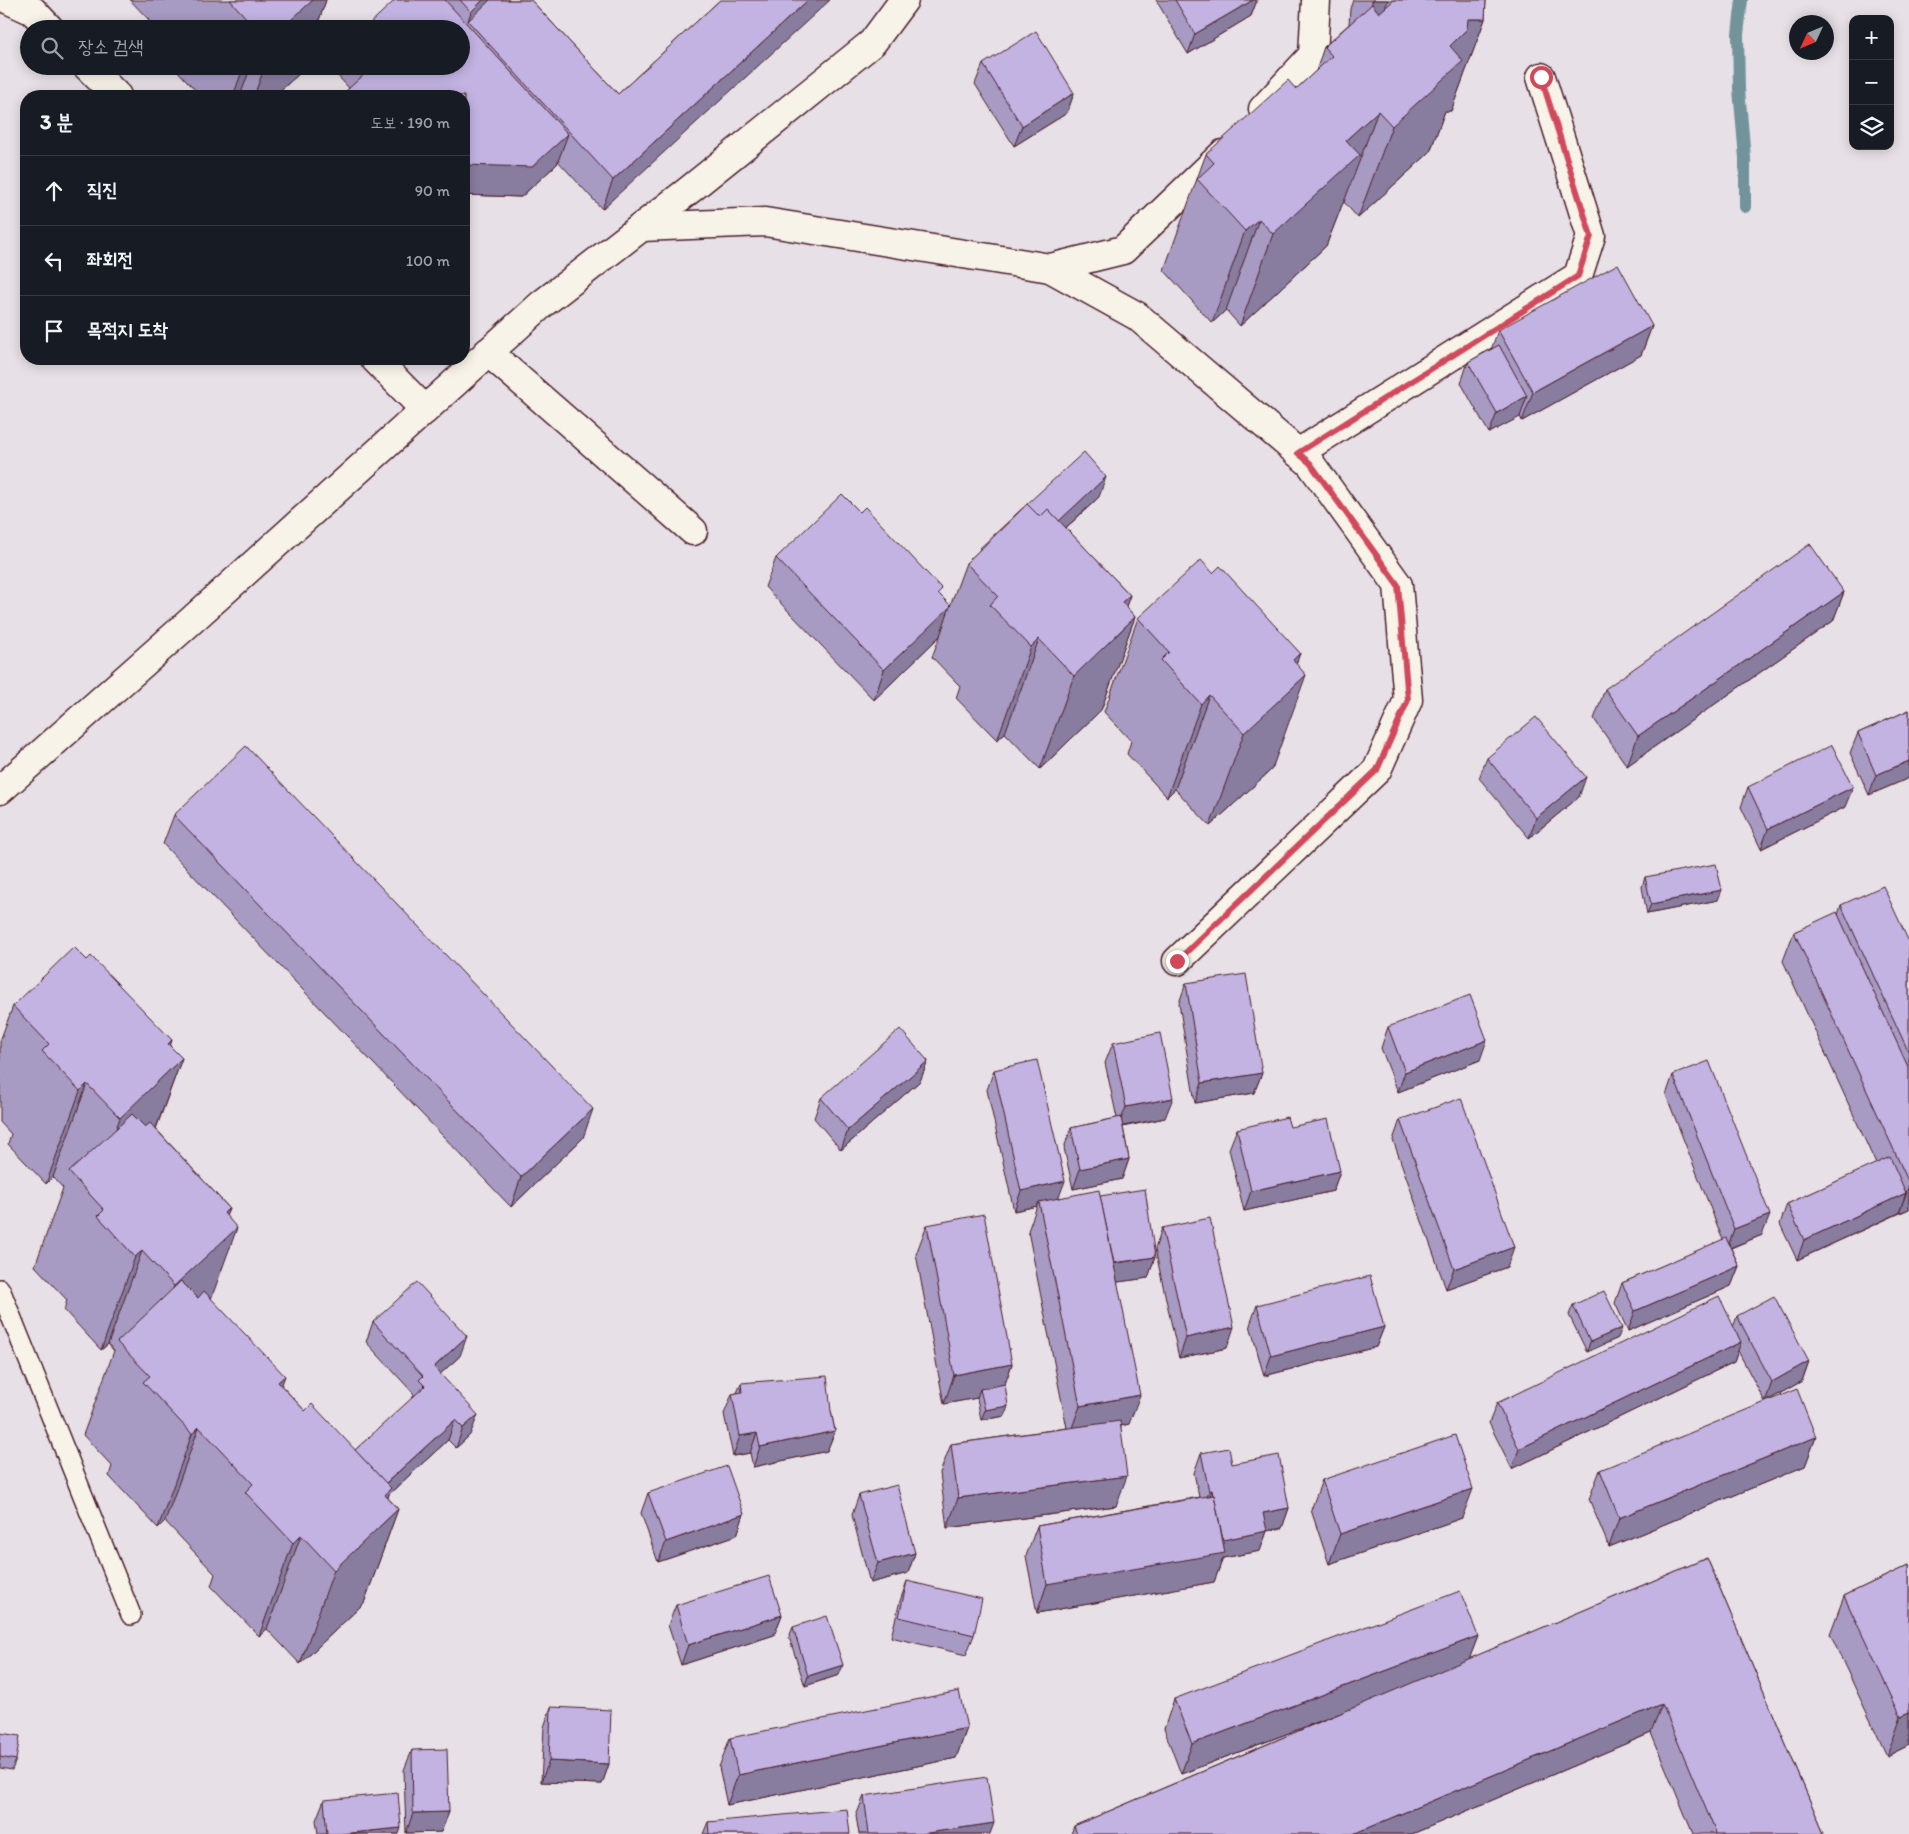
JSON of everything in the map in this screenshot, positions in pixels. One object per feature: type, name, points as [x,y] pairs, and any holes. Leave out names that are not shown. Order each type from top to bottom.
[{"type":"street","points":[[9,0],[33,11],[42,20]]},
{"type":"street","points":[[0,790],[542,304],[642,227],[872,43],[904,0]]},
{"type":"street","points":[[1050,268],[1123,250],[1216,160],[1313,55],[1316,0]]},
{"type":"street","points":[[96,75],[111,90]]},
{"type":"street","points":[[1298,453],[1578,276],[1591,236],[1541,77]]},
{"type":"street","points":[[642,227],[765,222],[1050,268],[1137,316],[1310,463],[1398,585],[1408,700],[1377,770],[1177,961]]},
{"type":"street","points":[[488,352],[693,531]]},
{"type":"street","points":[[381,365],[425,410]]},
{"type":"lane","points":[[0,1289],[131,1615]]},
{"type":"building","points":[[230,0],[313,0],[291,20],[248,20]]},
{"type":"building","points":[[395,0],[445,0],[463,20],[374,20]]},
{"type":"building","points":[[460,0],[483,0],[471,12]]},
{"type":"building","points":[[490,0],[531,0],[618,94],[720,0],[808,0],[613,180],[469,20]]},
{"type":"building","points":[[1175,0],[1253,0],[1195,34]]},
{"type":"building","points":[[1394,0],[1486,0],[1485,19],[1468,19],[1467,29],[1450,46],[1463,61],[1392,126],[1378,111],[1346,140],[1360,155],[1273,234],[1259,219],[1245,231],[1197,179],[1214,163],[1206,154],[1288,80],[1296,89],[1332,56],[1324,47],[1372,4],[1379,13]]},
{"type":"building","points":[[470,27],[568,134],[532,167],[470,165],[470,90],[347,90],[364,75],[470,75]]},
{"type":"building","points":[[1036,31],[1074,93],[1022,126],[983,64]]},
{"type":"building","points":[[1618,264],[1652,326],[1533,392],[1498,330]]},
{"type":"building","points":[[1499,345],[1527,396],[1497,413],[1468,362]]},
{"type":"building","points":[[1084,452],[1106,477],[1059,521],[1048,509],[1040,517],[1027,504]]},
{"type":"building","points":[[842,494],[860,512],[865,507],[942,589],[938,593],[951,606],[884,670],[776,558]]},
{"type":"building","points":[[1027,504],[1040,517],[1048,509],[1130,595],[1122,602],[1135,617],[1074,676],[1039,639],[1031,647],[990,605],[998,596],[966,563]]},
{"type":"building","points":[[1024,507],[981,549],[980,548]]},
{"type":"building","points":[[1810,544],[1844,592],[1638,736],[1605,689]]},
{"type":"building","points":[[1201,560],[1213,573],[1220,566],[1300,653],[1293,660],[1306,675],[1244,733],[1209,695],[1201,704],[1161,660],[1169,652],[1138,618]]},
{"type":"building","points":[[1909,710],[1909,761],[1876,775],[1858,733]]},
{"type":"building","points":[[1536,717],[1586,777],[1536,818],[1487,758]]},
{"type":"building","points":[[1832,745],[1853,787],[1768,829],[1748,787]]},
{"type":"building","points":[[246,746],[593,1109],[521,1177],[174,815]]},
{"type":"building","points":[[1716,864],[1722,890],[1651,904],[1645,877]]},
{"type":"building","points":[[1883,886],[1909,942],[1909,1053],[1841,905]]},
{"type":"building","points":[[1837,912],[1909,1069],[1909,1183],[1794,932]]},
{"type":"building","points":[[74,947],[87,960],[91,956],[172,1040],[168,1044],[182,1058],[120,1118],[87,1084],[80,1091],[42,1051],[49,1044],[13,1006]]},
{"type":"building","points":[[1246,974],[1262,1073],[1202,1083],[1186,983]]},
{"type":"building","points":[[1470,995],[1487,1040],[1405,1072],[1388,1027]]},
{"type":"building","points":[[900,1029],[928,1061],[848,1130],[821,1098]]},
{"type":"building","points":[[1160,1033],[1173,1098],[1126,1107],[1113,1043]]},
{"type":"building","points":[[1037,1060],[1065,1181],[1021,1191],[994,1070]]},
{"type":"building","points":[[1709,1061],[1770,1215],[1734,1229],[1673,1075]]},
{"type":"building","points":[[1461,1098],[1514,1247],[1454,1269],[1400,1120]]},
{"type":"building","points":[[132,1114],[145,1127],[150,1123],[229,1208],[224,1213],[237,1228],[174,1286],[142,1251],[135,1257],[98,1216],[104,1210],[69,1172]]},
{"type":"building","points":[[1121,1117],[1129,1159],[1080,1169],[1071,1128]]},
{"type":"building","points":[[1287,1117],[1290,1127],[1328,1119],[1340,1171],[1251,1191],[1237,1129]]},
{"type":"building","points":[[1890,1157],[1906,1193],[1804,1240],[1787,1204]]},
{"type":"building","points":[[1145,1189],[1155,1257],[1114,1263],[1100,1196]]},
{"type":"building","points":[[1099,1190],[1140,1395],[1080,1406],[1039,1202]]},
{"type":"building","points":[[984,1214],[1012,1364],[954,1375],[927,1225]]},
{"type":"building","points":[[1210,1218],[1234,1327],[1186,1338],[1162,1228]]},
{"type":"building","points":[[1726,1238],[1739,1266],[1635,1311],[1622,1283]]},
{"type":"building","points":[[1370,1276],[1384,1327],[1271,1356],[1257,1305]]},
{"type":"building","points":[[181,1281],[198,1298],[204,1291],[285,1376],[278,1382],[305,1411],[312,1404],[391,1488],[385,1495],[398,1509],[334,1570],[301,1535],[293,1543],[245,1492],[253,1484],[199,1427],[192,1434],[143,1382],[150,1376],[117,1342]]},
{"type":"building","points":[[417,1282],[467,1336],[434,1367],[478,1415],[463,1428],[455,1420],[386,1483],[355,1450],[425,1386],[419,1380],[423,1376],[373,1322]]},
{"type":"building","points":[[1604,1291],[1622,1328],[1590,1342],[1573,1305]]},
{"type":"building","points":[[1719,1296],[1741,1342],[1519,1449],[1497,1403]]},
{"type":"building","points":[[1774,1296],[1809,1361],[1772,1382],[1737,1316]]},
{"type":"building","points":[[827,1376],[835,1431],[760,1447],[757,1433],[740,1436],[732,1394],[742,1392],[741,1383]]},
{"type":"building","points":[[1005,1384],[1008,1406],[985,1410],[980,1389]]},
{"type":"building","points":[[1797,1389],[1816,1437],[1619,1518],[1600,1470]]},
{"type":"building","points":[[1120,1421],[1127,1476],[958,1498],[951,1444]]},
{"type":"building","points":[[1455,1435],[1473,1489],[1340,1534],[1322,1480]]},
{"type":"building","points":[[1229,1448],[1232,1464],[1279,1455],[1289,1508],[1263,1513],[1267,1531],[1223,1540],[1214,1495],[1212,1490],[1209,1491],[1201,1453]]},
{"type":"building","points":[[727,1466],[744,1514],[666,1542],[648,1493]]},
{"type":"building","points":[[897,1485],[915,1553],[878,1563],[859,1495]]},
{"type":"building","points":[[1214,1495],[1225,1553],[1047,1584],[1037,1526]]},
{"type":"building","points":[[1707,1558],[1824,1834],[1715,1834],[1662,1704],[1353,1834],[1077,1834],[1074,1826]]},
{"type":"building","points":[[1909,1565],[1909,1713],[1901,1717],[1844,1596]]},
{"type":"building","points":[[769,1576],[782,1615],[688,1645],[676,1605]]},
{"type":"building","points":[[907,1581],[982,1599],[974,1635],[899,1617]]},
{"type":"building","points":[[1460,1591],[1478,1636],[1192,1744],[1174,1699]]},
{"type":"building","points":[[827,1616],[843,1665],[808,1676],[793,1627]]},
{"type":"building","points":[[959,1691],[967,1728],[738,1775],[730,1738]]},
{"type":"building","points":[[551,1707],[611,1710],[609,1764],[549,1761]]},
{"type":"building","points":[[0,1733],[20,1736],[16,1760],[0,1757]]},
{"type":"building","points":[[447,1749],[449,1812],[413,1813],[412,1750]]},
{"type":"building","points":[[987,1777],[994,1823],[921,1834],[869,1834],[864,1796]]},
{"type":"building","points":[[398,1793],[401,1828],[327,1834],[324,1800]]},
{"type":"building","points":[[847,1809],[850,1834],[709,1834],[708,1822]]},
{"type":"waterway","points":[[1742,0],[1738,34],[1739,89],[1745,158],[1745,207]]},
{"type":"route","points":[[1177,961],[1377,770],[1408,700],[1398,585],[1310,463],[1298,453],[1578,276],[1591,236],[1541,77]]}]
